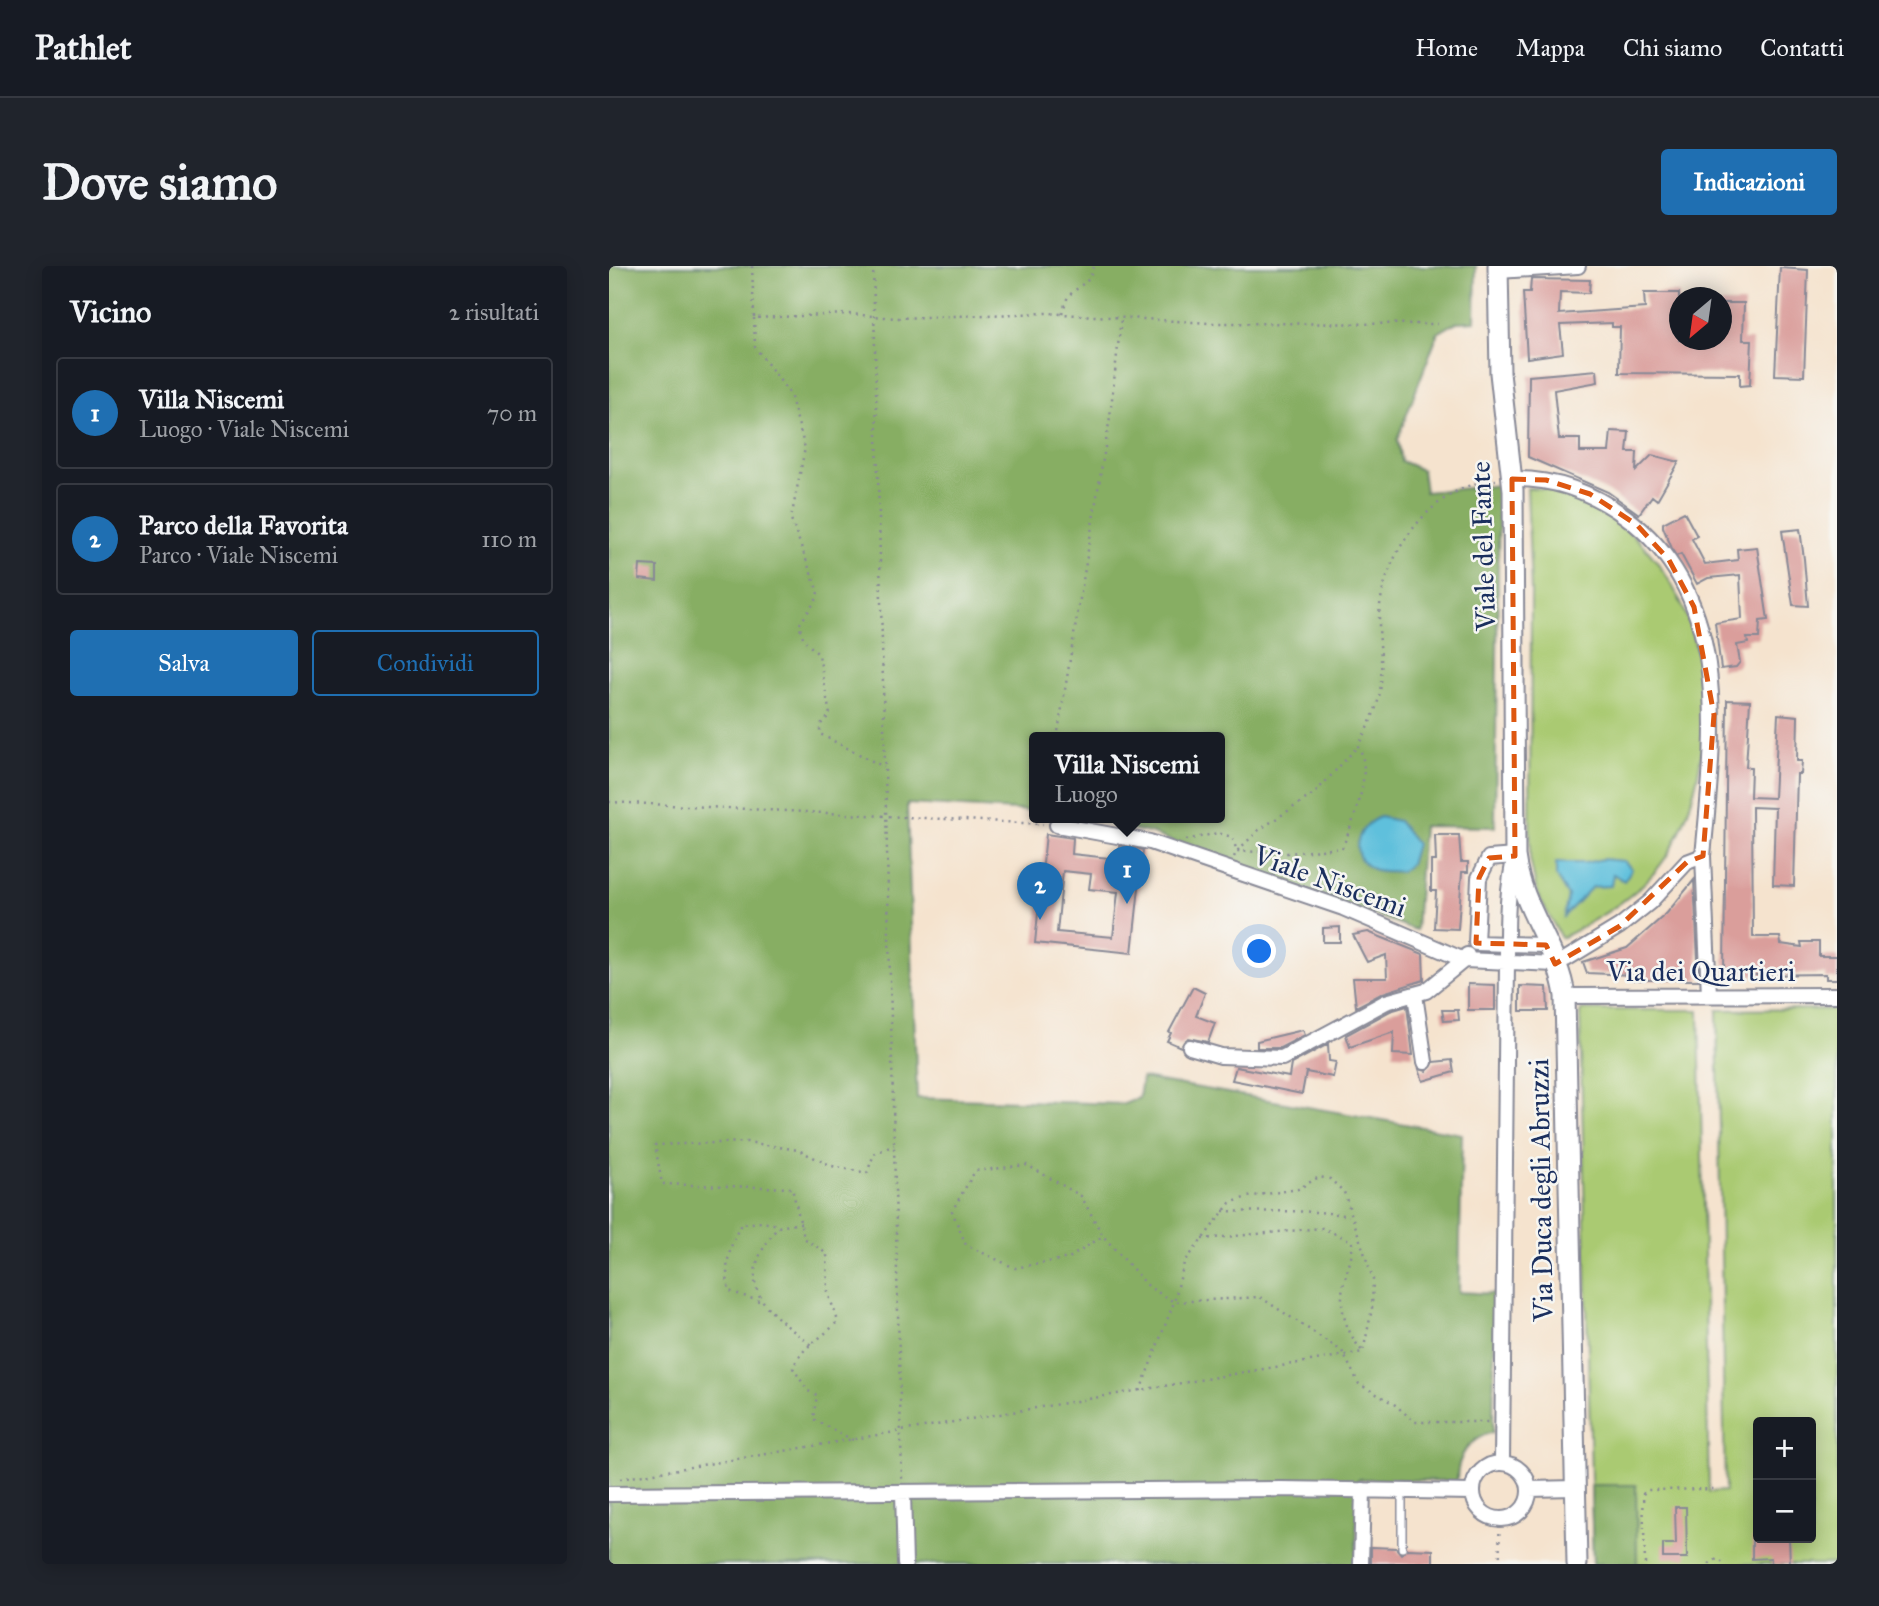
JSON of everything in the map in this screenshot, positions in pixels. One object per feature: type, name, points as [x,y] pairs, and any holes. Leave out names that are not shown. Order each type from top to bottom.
[{"type":"street","points":[[1498,268],[1578,266]]},
{"type":"street","name":"Viale del Fante","points":[[1498,268],[1501,394],[1507,479],[1514,824]]},
{"type":"street","points":[[1507,479],[1567,485],[1611,506],[1654,542],[1683,583],[1702,633],[1714,715],[1703,856],[1709,995]]},
{"type":"street","name":"Via Duca degli Abruzzi","points":[[1514,824],[1515,856],[1523,895],[1555,964],[1565,996],[1577,1564]]},
{"type":"street","name":"Viale Niscemi","points":[[1057,825],[1150,842],[1343,908],[1464,960]]},
{"type":"street","points":[[1190,1048],[1221,1056],[1282,1058],[1386,1002],[1426,991],[1464,960],[1476,943],[1479,878],[1489,858],[1515,856],[1507,887],[1502,1462]]},
{"type":"street","points":[[1464,960],[1555,964],[1620,926],[1687,862],[1703,856]]},
{"type":"street","points":[[1476,943],[1546,945]]},
{"type":"street","points":[[1415,995],[1425,1062]]},
{"type":"street","name":"Via dei Quartieri","points":[[1565,996],[1837,995]]},
{"type":"street","points":[[1502,1462],[1518,1468],[1529,1489],[1521,1510],[1499,1518],[1478,1507],[1473,1492],[1478,1474],[1485,1468],[1502,1462]]},
{"type":"street","points":[[1529,1489],[1576,1488]]},
{"type":"street","points":[[609,1494],[1363,1490],[1473,1492]]},
{"type":"street","points":[[1361,1564],[1363,1490]]},
{"type":"street","points":[[903,1493],[905,1564]]},
{"type":"lane","points":[[1402,1491],[1402,1548]]},
{"type":"path","points":[[752,266],[755,347],[790,394],[805,448],[791,519],[818,592],[816,600],[799,625],[804,639],[819,656],[830,715],[820,725],[820,734],[885,767]]},
{"type":"path","points":[[873,266],[903,1493]]},
{"type":"path","points":[[1062,313],[1068,296],[1090,279],[1094,266]]},
{"type":"path","points":[[754,318],[849,314],[875,318],[1062,313],[1121,319],[1280,324],[1438,324]]},
{"type":"path","points":[[1058,732],[1110,417],[1121,319]]},
{"type":"path","points":[[1228,870],[1237,851],[1259,830],[1315,793],[1358,746],[1378,703],[1383,672],[1379,619],[1385,583],[1397,547],[1427,512],[1475,481],[1507,479]]},
{"type":"path","points":[[1237,851],[1289,853],[1342,848],[1358,812],[1364,755],[1358,746]]},
{"type":"path","points":[[609,802],[1057,825]]},
{"type":"path","points":[[1181,841],[1218,833],[1232,837],[1237,851]]},
{"type":"path","points":[[853,1440],[813,1419],[817,1395],[808,1391],[793,1368],[802,1349],[821,1340],[838,1321],[828,1293],[827,1254],[804,1238],[792,1188],[661,1184],[655,1145],[747,1142],[798,1150],[832,1166],[867,1173],[874,1154],[894,1145]]},
{"type":"path","points":[[1103,1236],[1069,1258],[1015,1268],[965,1245],[952,1211],[975,1171],[1027,1165],[1081,1196],[1103,1236],[1149,1287],[1174,1302],[1260,1297],[1342,1351],[1359,1384],[1394,1404],[1415,1422],[1503,1422]]},
{"type":"path","points":[[1140,1391],[1174,1302],[1184,1263],[1223,1211],[1230,1203],[1247,1197],[1298,1189],[1319,1177],[1330,1179],[1344,1192],[1373,1279],[1372,1309],[1363,1352]]},
{"type":"path","points":[[1223,1211],[1301,1214],[1325,1211],[1350,1216]]},
{"type":"path","points":[[782,1226],[762,1222],[741,1224],[729,1247],[725,1272],[729,1291],[760,1301],[811,1345]]},
{"type":"path","points":[[760,1301],[752,1279],[763,1245],[778,1227],[801,1223]]},
{"type":"path","points":[[1202,1238],[1322,1228],[1352,1241],[1352,1265],[1342,1295],[1349,1335],[1363,1352]]},
{"type":"path","points":[[617,1480],[1363,1352]]},
{"type":"path","points":[[1645,1564],[1643,1494],[1647,1490],[1716,1489]]},
{"type":"path","points":[[1499,1518],[1500,1564]]},
{"type":"path","points":[[1709,1564],[1717,1559],[1725,1564]]},
{"type":"highlighted area","points":[[1512,479],[1546,480],[1590,494],[1637,525],[1669,560],[1694,607],[1714,715],[1703,856],[1687,862],[1620,926],[1555,964],[1546,945],[1476,943],[1479,878],[1489,858],[1515,856]]},
{"type":"green space","points":[[609,266],[1476,266],[1475,321],[1457,322],[1438,333],[1397,440],[1401,461],[1422,470],[1425,492],[1499,485],[1495,827],[1423,826],[1416,930],[1150,833],[1104,823],[1225,823],[1225,732],[1029,732],[1029,811],[907,804],[917,1098],[1124,1104],[1139,1098],[1142,1078],[1462,1134],[1459,1292],[1495,1294],[1493,1432],[1477,1439],[1466,1450],[1459,1464],[1457,1481],[1358,1479],[1356,1564],[609,1564]]},
{"type":"green space","points":[[1527,488],[1554,491],[1597,510],[1636,538],[1666,575],[1687,618],[1700,666],[1704,715],[1700,764],[1688,811],[1668,854],[1647,881],[1620,903],[1561,938],[1537,893],[1530,859],[1531,591]]},
{"type":"green space","points":[[1837,1009],[1837,1564],[1593,1564],[1582,1010],[1699,1010],[1709,1492],[1725,1491],[1717,1010]]},
{"type":"green space","points":[[1591,1485],[1636,1485],[1637,1564],[1593,1564]]},
{"type":"water","points":[[1380,817],[1398,821],[1416,844],[1410,865],[1401,872],[1373,869],[1359,857],[1357,849],[1361,834],[1365,827]]},
{"type":"water","points":[[1602,859],[1624,861],[1632,869],[1624,881],[1613,874],[1611,886],[1592,887],[1564,916],[1568,896],[1556,876],[1556,863],[1585,863]]},
{"type":"building","points":[[1780,268],[1808,270],[1804,376],[1775,375]]},
{"type":"building","points":[[1531,279],[1590,280],[1589,293],[1560,292],[1559,314],[1645,308],[1644,293],[1669,293],[1669,350],[1732,350],[1732,303],[1744,303],[1743,340],[1752,340],[1750,385],[1740,386],[1740,374],[1619,373],[1620,327],[1612,327],[1612,323],[1560,325],[1563,353],[1527,358],[1523,292],[1530,292]]},
{"type":"building","points":[[1597,370],[1598,382],[1554,390],[1559,439],[1580,439],[1580,452],[1609,452],[1611,431],[1629,432],[1627,452],[1637,452],[1636,471],[1652,455],[1679,462],[1657,500],[1652,496],[1639,514],[1608,492],[1528,457],[1529,376]]},
{"type":"building","points":[[1684,512],[1697,536],[1692,539],[1705,564],[1738,560],[1737,549],[1757,547],[1768,620],[1760,621],[1759,638],[1747,638],[1748,643],[1737,645],[1740,662],[1736,667],[1721,669],[1715,623],[1742,619],[1740,575],[1708,578],[1697,584],[1681,554],[1676,556],[1673,551],[1663,527],[1663,523]]},
{"type":"building","points":[[1800,529],[1808,606],[1793,605],[1782,531]]},
{"type":"building","points":[[640,565],[657,566],[657,581],[639,579]]},
{"type":"building","points":[[1727,700],[1750,701],[1746,767],[1751,768],[1750,797],[1774,798],[1778,714],[1798,716],[1797,761],[1802,761],[1801,774],[1797,774],[1794,886],[1773,885],[1775,808],[1752,807],[1753,937],[1780,937],[1781,944],[1802,947],[1801,942],[1819,942],[1819,956],[1837,956],[1837,979],[1826,979],[1826,974],[1750,975],[1750,972],[1724,972]]},
{"type":"building","points":[[1046,834],[1073,838],[1072,854],[1118,859],[1119,846],[1143,850],[1132,953],[1035,943]],"holes":[[[1063,871],[1091,874],[1089,889],[1118,892],[1113,937],[1057,932]]]},
{"type":"building","points":[[1435,835],[1459,835],[1461,862],[1468,862],[1468,872],[1462,872],[1458,929],[1434,928],[1436,891],[1431,891],[1431,861],[1436,861]]},
{"type":"building","points":[[1694,880],[1699,980],[1633,980],[1633,975],[1587,973],[1583,962],[1627,948],[1667,913]]},
{"type":"building","points":[[1340,927],[1340,942],[1323,942],[1323,928]]},
{"type":"building","points":[[1368,932],[1423,954],[1424,980],[1383,993],[1356,1007],[1353,978],[1387,978],[1386,955],[1367,962],[1353,935]]},
{"type":"building","points":[[1468,984],[1495,985],[1495,1010],[1468,1010]]},
{"type":"building","points":[[1520,986],[1547,987],[1548,1011],[1520,1011]]},
{"type":"building","points":[[1193,987],[1205,993],[1196,1016],[1215,1023],[1208,1042],[1188,1038],[1181,1047],[1167,1041],[1171,1033],[1169,1032]]},
{"type":"building","points":[[1407,1006],[1413,1055],[1393,1054],[1394,1032],[1350,1047],[1346,1035],[1390,1011]]},
{"type":"building","points":[[1442,1010],[1458,1010],[1459,1020],[1444,1021]]},
{"type":"building","points":[[1303,1030],[1305,1035],[1280,1048],[1257,1048],[1257,1041]]},
{"type":"building","points":[[1328,1044],[1329,1061],[1336,1062],[1333,1077],[1306,1072],[1302,1094],[1232,1080],[1236,1067],[1289,1077],[1291,1064]]},
{"type":"building","points":[[1452,1060],[1454,1072],[1423,1081],[1419,1069],[1427,1071],[1434,1062]]},
{"type":"building","points":[[1675,1507],[1686,1507],[1687,1558],[1663,1558],[1663,1544],[1676,1544]]},
{"type":"building","points":[[1752,1538],[1753,1543],[1789,1543],[1790,1564],[1771,1564],[1771,1558],[1752,1559]]},
{"type":"building","points":[[1371,1547],[1396,1548],[1401,1554],[1408,1549],[1433,1550],[1433,1564],[1371,1564]]},
{"type":"place","name":"Villa Niscemi","points":[[1127,904]]},
{"type":"place","name":"Parco della Favorita","points":[[1040,920]]}]
